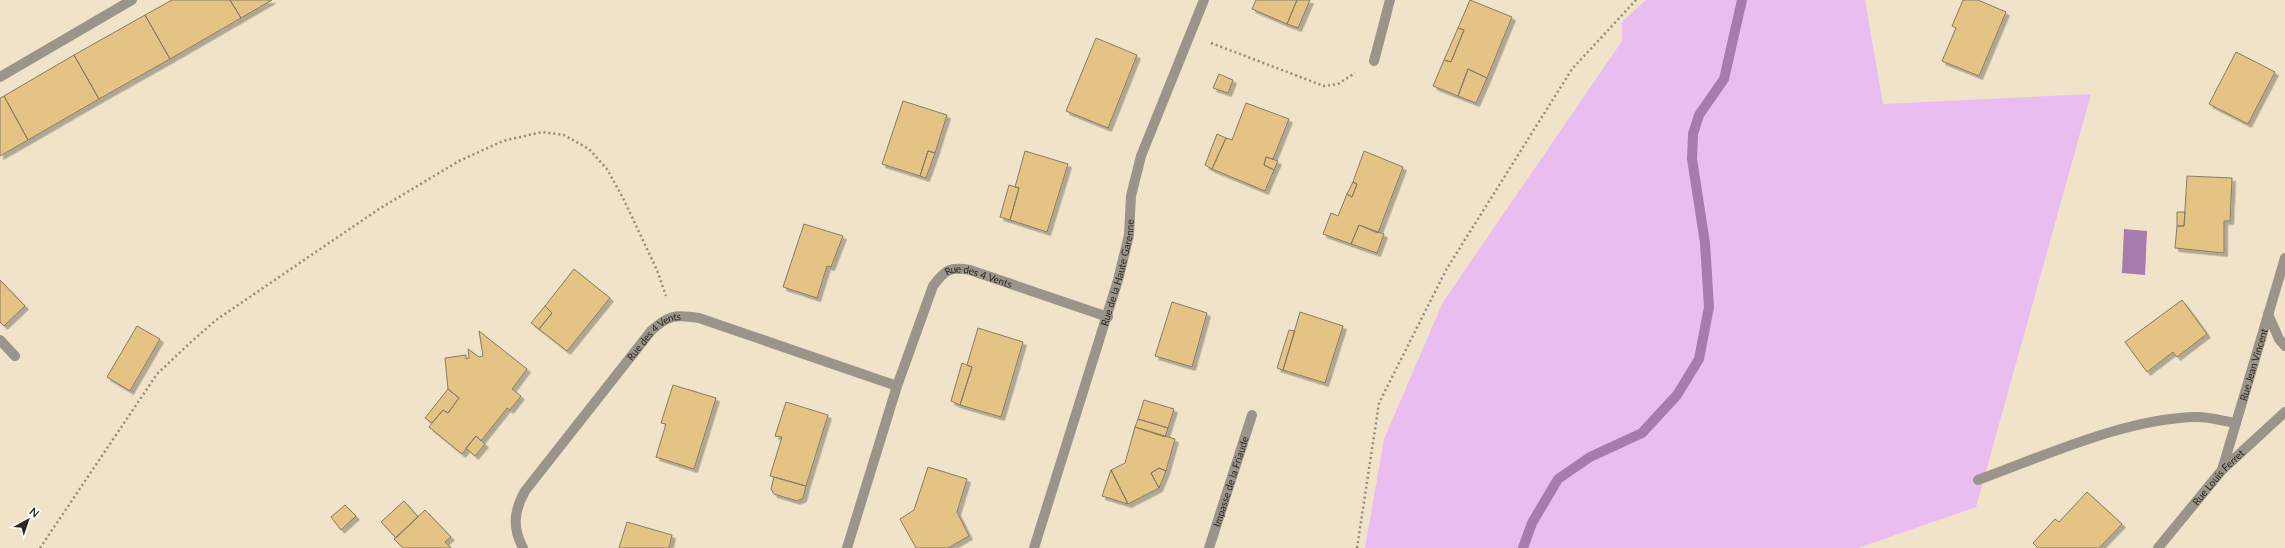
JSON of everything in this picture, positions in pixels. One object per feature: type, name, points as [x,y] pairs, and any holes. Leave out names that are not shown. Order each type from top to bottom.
[{"type":"street","points":[[0,77],[132,0]]},
{"type":"street","name":"Rue de la Haute Garenne","points":[[1034,548],[1108,317],[1129,235],[1131,196],[1141,156],[1204,0]]},
{"type":"street","points":[[1374,61],[1390,0]]},
{"type":"street","name":"Rue Jean Vincent","points":[[2222,470],[2285,258]]},
{"type":"street","name":"Rue des 4 Vents","points":[[847,548],[897,386],[933,286],[948,270],[958,267],[970,270],[1108,317]]},
{"type":"street","points":[[2268,314],[2279,339],[2285,346]]},
{"type":"street","name":"Rue des 4 Vents","points":[[523,548],[518,538],[514,522],[517,506],[525,491],[651,331],[670,316],[683,315],[699,318],[897,386]]},
{"type":"street","points":[[0,340],[15,356]]},
{"type":"street","name":"Rue Louis Ferret","points":[[2158,548],[2222,470],[2285,412]]},
{"type":"street","name":"Impasse de la Friaude","points":[[1209,548],[1252,415]]},
{"type":"street","points":[[1978,480],[2101,435],[2133,427],[2197,417],[2236,423]]},
{"type":"path","points":[[1357,548],[1379,403],[1446,270],[1572,69],[1636,0]]},
{"type":"path","points":[[1190,35],[1324,86],[1338,84],[1374,61]]},
{"type":"path","points":[[40,548],[157,374],[190,342],[216,320],[379,209],[459,161],[503,141],[542,132],[564,135],[589,149],[607,169],[623,198],[657,270],[666,296],[670,316]]},
{"type":"shaded area","points":[[1646,0],[1865,0],[1883,104],[2091,94],[1976,507],[1858,548],[1365,548],[1384,439],[1443,302],[1622,41],[1622,22]]},
{"type":"shaded area","points":[[2124,229],[2147,231],[2145,275],[2122,273]]},
{"type":"building","points":[[172,0],[230,0],[241,18],[170,59],[145,15]]},
{"type":"building","points":[[230,0],[272,0],[241,18]]},
{"type":"building","points":[[1256,0],[1297,0],[1287,24],[1252,9]]},
{"type":"building","points":[[1297,0],[1310,0],[1298,28],[1287,24]]},
{"type":"building","points":[[1470,0],[1512,17],[1487,78],[1468,69],[1458,96],[1433,86],[1444,60],[1451,62],[1464,30],[1458,28]]},
{"type":"building","points":[[1963,0],[1978,0],[2006,12],[1979,76],[1942,61],[1956,28],[1952,26]]},
{"type":"building","points":[[145,15],[170,59],[99,99],[74,55]]},
{"type":"building","points":[[1458,28],[1464,30],[1451,62],[1444,60]]},
{"type":"building","points":[[1096,38],[1137,55],[1108,128],[1066,111]]},
{"type":"building","points":[[2236,52],[2275,72],[2248,124],[2209,104]]},
{"type":"building","points":[[74,55],[99,99],[28,140],[4,96]]},
{"type":"building","points":[[1468,69],[1487,78],[1476,103],[1458,96]]},
{"type":"building","points":[[1219,74],[1233,80],[1228,93],[1213,88]]},
{"type":"building","points":[[4,96],[28,140],[0,156],[0,98]]},
{"type":"building","points":[[903,101],[947,115],[935,153],[928,151],[920,176],[882,164]]},
{"type":"building","points":[[1246,103],[1289,119],[1273,159],[1266,157],[1264,165],[1274,170],[1265,191],[1212,169],[1226,138],[1232,140]]},
{"type":"building","points":[[1217,134],[1226,138],[1212,169],[1205,165]]},
{"type":"building","points":[[928,151],[935,153],[926,178],[920,176]]},
{"type":"building","points":[[1025,151],[1068,164],[1047,232],[1010,220],[1019,188],[1015,187]]},
{"type":"building","points":[[1364,151],[1403,167],[1378,233],[1359,225],[1351,244],[1323,234],[1331,213],[1338,216],[1347,194],[1352,197],[1357,184],[1353,182]]},
{"type":"building","points":[[1266,157],[1278,161],[1274,170],[1264,165]]},
{"type":"building","points":[[2187,176],[2232,178],[2230,221],[2224,221],[2224,253],[2175,248],[2177,226],[2184,226]]},
{"type":"building","points":[[1353,182],[1357,184],[1352,197],[1347,194]]},
{"type":"building","points":[[1009,185],[1019,188],[1010,220],[1000,217]]},
{"type":"building","points":[[2177,212],[2185,212],[2184,226],[2177,226]]},
{"type":"building","points":[[804,224],[843,236],[831,267],[827,266],[817,298],[783,287]]},
{"type":"building","points":[[1359,225],[1384,234],[1377,253],[1351,244]]},
{"type":"building","points":[[574,269],[610,298],[567,351],[539,329],[552,313],[545,306]]},
{"type":"building","points":[[0,280],[25,306],[4,326],[0,322]]},
{"type":"building","points":[[2182,300],[2207,334],[2177,357],[2173,352],[2147,372],[2125,342]]},
{"type":"building","points":[[1172,302],[1207,313],[1192,367],[1155,356]]},
{"type":"building","points":[[545,306],[552,313],[539,329],[531,323]]},
{"type":"building","points":[[1300,312],[1343,326],[1325,383],[1283,370]]},
{"type":"building","points":[[137,326],[160,339],[130,391],[107,377]]},
{"type":"building","points":[[978,328],[1023,342],[1001,417],[960,405],[972,367],[967,365]]},
{"type":"building","points":[[1289,330],[1295,331],[1283,370],[1277,368]]},
{"type":"building","points":[[479,331],[527,369],[512,389],[521,396],[510,410],[507,408],[481,441],[476,436],[462,454],[429,427],[443,410],[448,413],[459,398],[448,389],[445,358],[466,355],[466,359],[469,358],[468,349],[479,357],[483,356]]},
{"type":"building","points":[[962,363],[972,367],[960,405],[951,401]]},
{"type":"building","points":[[673,385],[716,398],[694,469],[656,457],[666,424],[661,423]]},
{"type":"building","points":[[448,389],[459,398],[448,413],[443,410],[432,423],[425,418]]},
{"type":"building","points":[[1144,400],[1174,409],[1168,428],[1138,419]]},
{"type":"building","points":[[786,402],[828,415],[806,486],[770,476],[782,437],[775,436]]},
{"type":"building","points":[[1138,419],[1168,428],[1165,437],[1135,427]]},
{"type":"building","points":[[1135,427],[1175,439],[1166,471],[1159,468],[1151,473],[1159,488],[1128,504],[1111,470],[1125,463]]},
{"type":"building","points":[[476,436],[485,444],[475,456],[466,448]]},
{"type":"building","points":[[928,467],[967,479],[957,512],[969,536],[948,548],[916,548],[900,519],[914,510]]},
{"type":"building","points":[[1159,468],[1166,471],[1159,488],[1151,473]]},
{"type":"building","points":[[1111,470],[1128,504],[1102,496]]},
{"type":"building","points":[[774,477],[806,486],[803,498],[797,501],[774,494],[771,489]]},
{"type":"building","points":[[2087,492],[2122,524],[2099,548],[2038,548],[2033,543],[2055,519],[2059,522]]},
{"type":"building","points":[[404,501],[418,517],[396,538],[381,522]]},
{"type":"building","points":[[345,505],[356,516],[341,530],[331,517]]},
{"type":"building","points":[[425,510],[451,537],[445,542],[451,548],[403,548],[394,539]]},
{"type":"building","points":[[627,522],[672,535],[669,548],[619,548]]},
{"type":"waterway","points":[[1523,548],[1532,523],[1558,479],[1590,457],[1642,433],[1677,395],[1699,359],[1709,307],[1705,243],[1692,159],[1693,134],[1699,115],[1724,79],[1742,0]]}]
